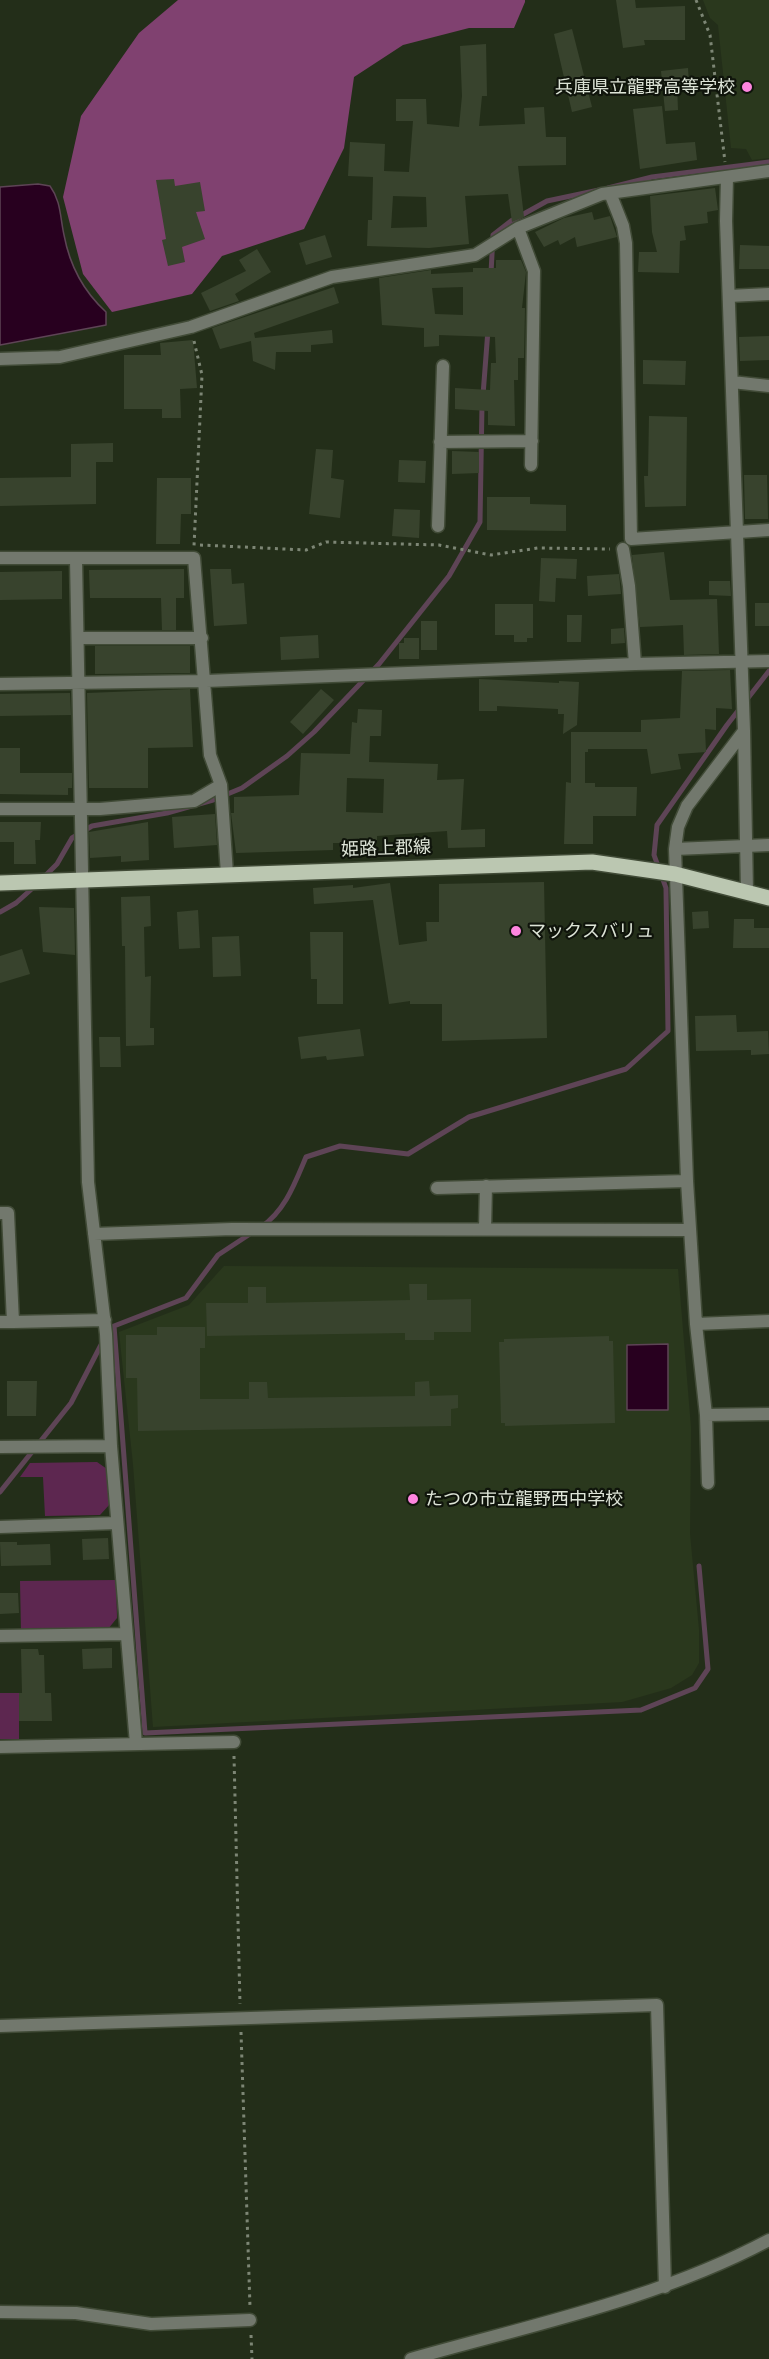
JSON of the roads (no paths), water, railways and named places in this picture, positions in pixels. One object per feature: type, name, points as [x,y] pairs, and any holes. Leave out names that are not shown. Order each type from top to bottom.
[{"type":"main road","name":"姫路上郡線","points":[[0,883],[592,862],[675,874],[769,898]]},
{"type":"street","points":[[0,359],[60,357],[191,327],[332,277],[475,255],[518,228],[610,193],[769,171]]},
{"type":"street","points":[[727,177],[729,296],[743,661],[747,892]]},
{"type":"street","points":[[610,193],[623,226],[626,243],[632,539],[769,530]]},
{"type":"street","points":[[518,228],[534,271],[531,465]]},
{"type":"street","points":[[729,296],[769,294]]},
{"type":"street","points":[[438,526],[443,366]]},
{"type":"street","points":[[732,382],[769,386]]},
{"type":"street","points":[[440,442],[532,441]]},
{"type":"street","points":[[623,549],[629,586],[635,664]]},
{"type":"street","points":[[0,558],[76,560],[194,558],[206,681],[210,755],[221,785],[227,874]]},
{"type":"street","points":[[76,560],[84,879],[88,1182],[105,1320],[111,1446],[136,1744]]},
{"type":"street","points":[[78,638],[202,638]]},
{"type":"street","points":[[0,684],[206,681],[769,661]]},
{"type":"street","points":[[708,1483],[706,1415],[696,1324],[687,1181],[675,849],[678,827],[687,806],[744,731]]},
{"type":"street","points":[[0,809],[100,809],[194,801],[221,785]]},
{"type":"street","points":[[675,849],[769,845]]},
{"type":"street","points":[[437,1188],[687,1181]]},
{"type":"street","points":[[484,1229],[486,1186]]},
{"type":"street","points":[[0,1213],[8,1213],[13,1322]]},
{"type":"street","points":[[94,1234],[232,1229],[690,1230]]},
{"type":"street","points":[[0,1322],[105,1320]]},
{"type":"street","points":[[696,1324],[769,1321]]},
{"type":"street","points":[[706,1415],[769,1414]]},
{"type":"street","points":[[0,1447],[111,1446]]},
{"type":"street","points":[[0,1527],[117,1523]]},
{"type":"street","points":[[0,1636],[126,1634]]},
{"type":"street","points":[[0,1747],[234,1742]]},
{"type":"street","points":[[0,2026],[657,2005],[665,2287]]},
{"type":"street","points":[[411,2359],[665,2287],[724,2264],[769,2240]]},
{"type":"street","points":[[0,2312],[66,2313],[151,2324],[250,2320]]},
{"type":"waterway","points":[[608,188],[652,177],[769,162]]},
{"type":"waterway","points":[[491,273],[493,235],[511,221],[547,201],[599,190]]},
{"type":"waterway","points":[[483,395],[488,330]]},
{"type":"waterway","points":[[44,877],[57,864],[72,838],[92,826],[167,813],[213,800],[242,788],[287,756],[314,732],[379,664],[449,576],[480,522],[482,405]]},
{"type":"waterway","points":[[261,1227],[283,1205],[306,1157],[340,1146],[408,1154],[469,1117],[626,1069],[668,1031],[666,888],[654,855],[657,825],[727,725],[769,671]]},
{"type":"waterway","points":[[0,912],[16,903],[35,886]]},
{"type":"waterway","points":[[107,1333],[114,1326],[186,1298],[218,1255],[253,1232]]},
{"type":"waterway","points":[[114,1326],[145,1733],[641,1710],[695,1688],[708,1669],[699,1566]]},
{"type":"waterway","points":[[0,1492],[71,1403],[103,1341]]},
{"type":"place","name":"兵庫県立龍野高等学校","points":[[747,87]]},
{"type":"place","name":"マックスバリュ","points":[[516,931]]},
{"type":"place","name":"たつの市立龍野西中学校","points":[[413,1499]]}]
